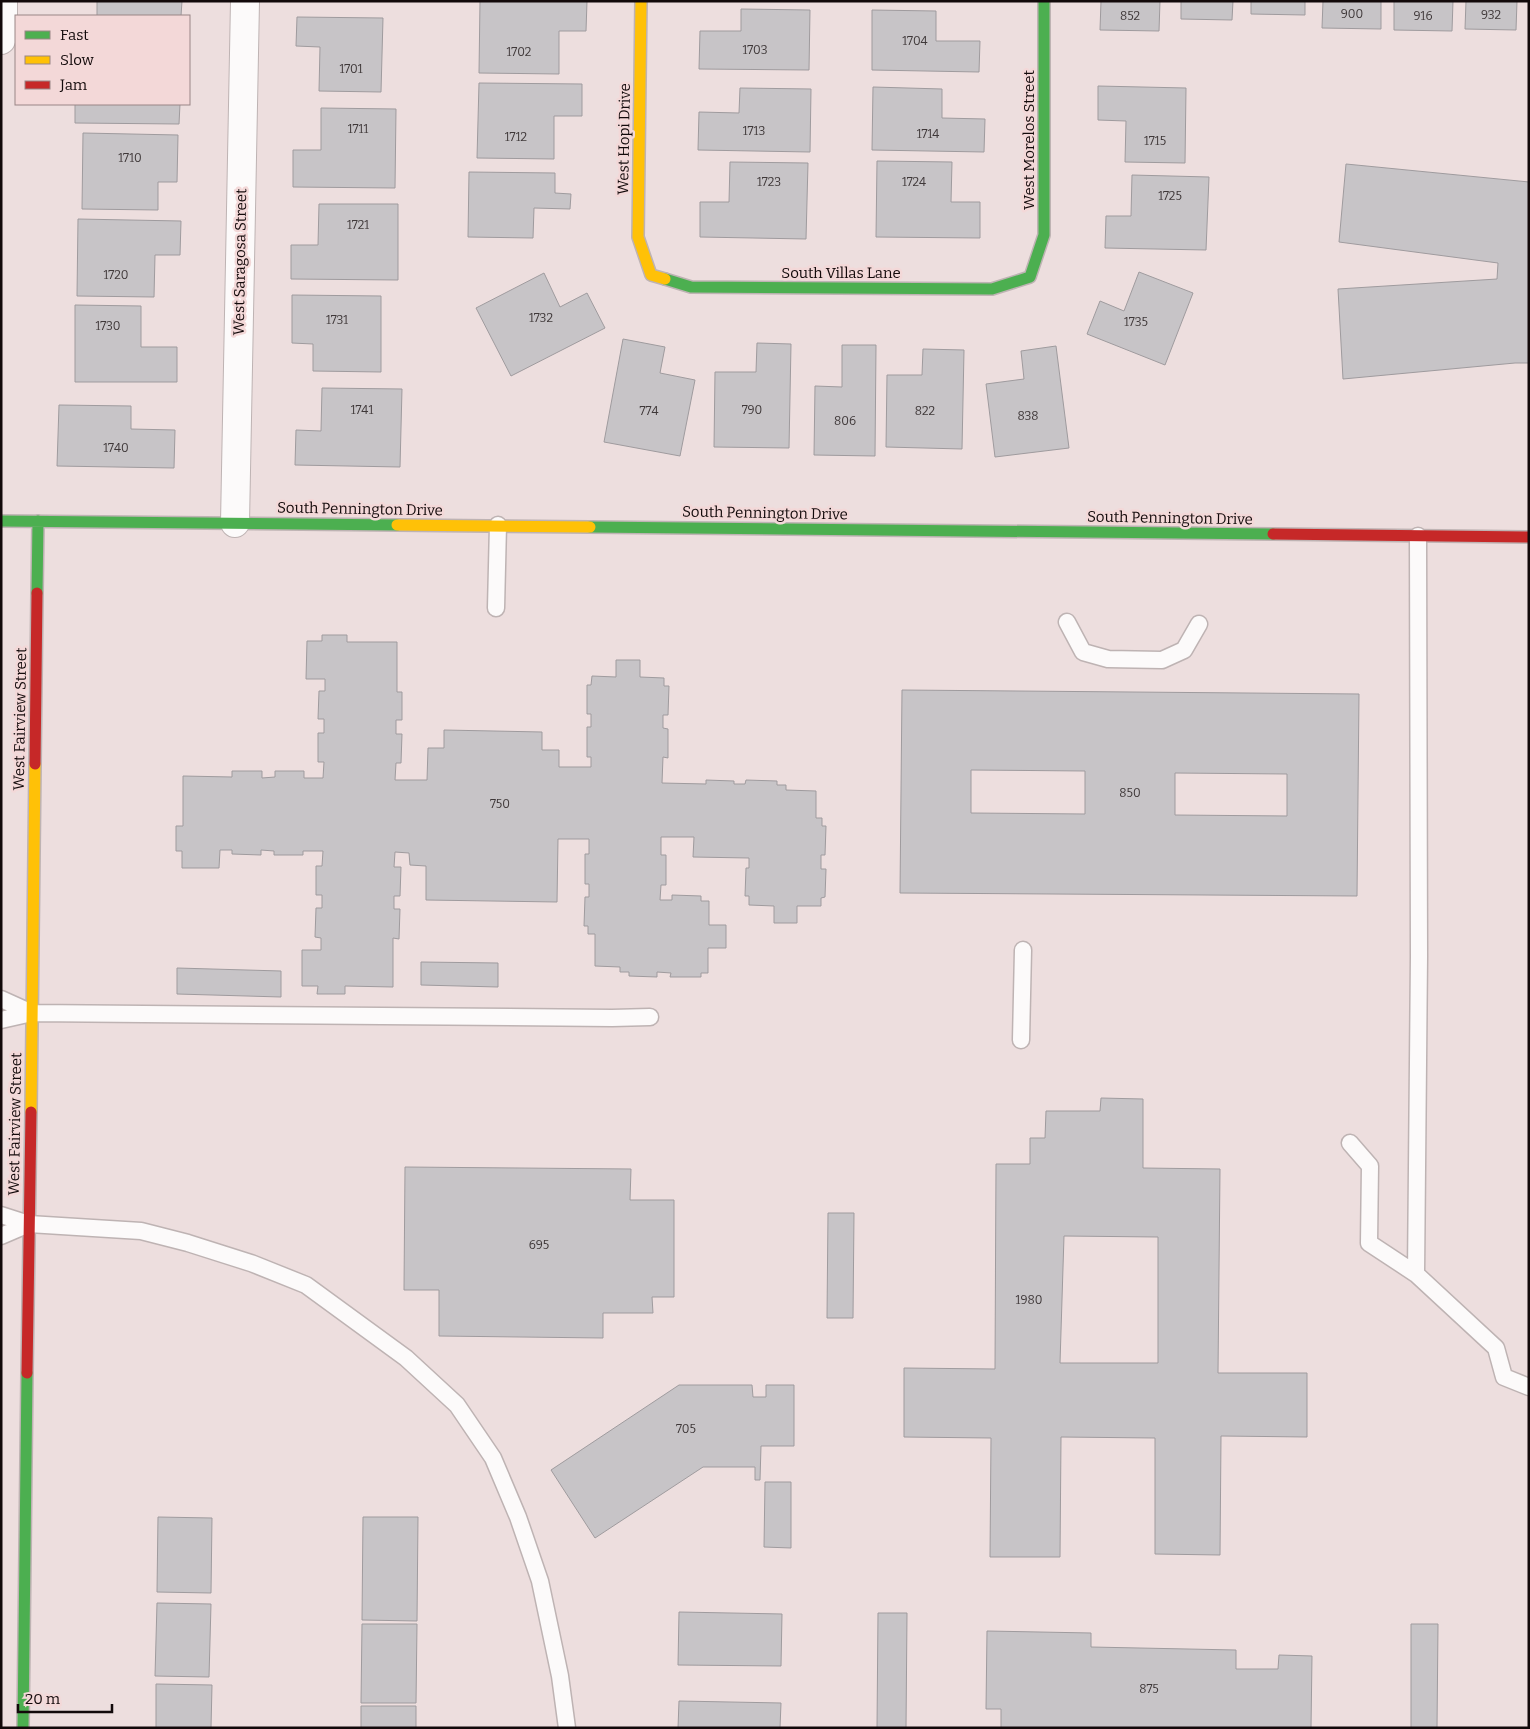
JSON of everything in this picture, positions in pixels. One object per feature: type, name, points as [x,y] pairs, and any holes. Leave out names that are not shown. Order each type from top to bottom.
[{"type":"street","points":[[1,40],[3,34],[3,1]]},
{"type":"street","name":"West Saragosa Street","points":[[235,523],[245,1]]},
{"type":"street","name":"West Hopi Drive","points":[[641,1],[638,237],[651,275]]},
{"type":"street","name":"West Morelos Street","points":[[1030,277],[1044,235],[1044,1]]},
{"type":"street","name":"South Villas Lane","points":[[651,275],[691,286],[992,289],[1030,277]]},
{"type":"street","name":"South Pennington Drive","points":[[1,521],[1529,537]]},
{"type":"street","name":"West Fairview Street","points":[[23,1728],[38,521]]},
{"type":"lane","points":[[496,608],[498,525]]},
{"type":"lane","points":[[1416,1274],[1419,966],[1418,536]]},
{"type":"lane","points":[[1067,622],[1083,652],[1108,659],[1162,660],[1184,650],[1199,624]]},
{"type":"lane","points":[[1021,1040],[1023,950]]},
{"type":"lane","points":[[1,999],[32,1013]]},
{"type":"lane","points":[[1,1020],[32,1013],[650,1017]]},
{"type":"lane","points":[[1350,1142],[1370,1166],[1369,1243],[1416,1274],[1496,1348],[1504,1376],[1529,1387]]},
{"type":"lane","points":[[1,1215],[29,1224],[141,1231],[188,1243],[250,1263],[306,1285],[406,1358],[456,1405],[493,1458],[518,1517],[540,1581],[560,1676],[567,1728]]},
{"type":"lane","points":[[1,1236],[29,1224]]},
{"type":"building","points":[[97,1],[182,1],[181,15],[97,15]]},
{"type":"building","points":[[480,1],[587,1],[586,31],[559,31],[559,74],[479,73]]},
{"type":"building","points":[[1101,1],[1160,1],[1159,31],[1100,30]]},
{"type":"building","points":[[1181,1],[1233,1],[1232,20],[1181,19]]},
{"type":"building","points":[[1251,1],[1305,1],[1305,15],[1251,14]]},
{"type":"building","points":[[1323,1],[1381,1],[1381,29],[1322,28]]},
{"type":"building","points":[[1394,1],[1453,1],[1452,31],[1394,30]]},
{"type":"building","points":[[1466,1],[1517,1],[1516,30],[1465,29]]},
{"type":"building","points":[[741,9],[810,10],[809,70],[699,69],[700,31],[741,31]]},
{"type":"building","points":[[872,10],[936,11],[936,41],[980,41],[979,72],[872,70]]},
{"type":"building","points":[[297,17],[383,18],[381,92],[319,91],[320,47],[296,46]]},
{"type":"building","points":[[479,83],[582,84],[582,116],[554,116],[554,159],[477,158]]},
{"type":"building","points":[[1098,86],[1186,88],[1185,163],[1125,162],[1126,121],[1098,120]]},
{"type":"building","points":[[873,87],[942,89],[942,118],[985,119],[984,152],[872,150]]},
{"type":"building","points":[[740,88],[811,89],[810,152],[698,150],[699,112],[739,113]]},
{"type":"building","points":[[75,105],[180,105],[179,124],[75,123]]},
{"type":"building","points":[[321,108],[396,109],[395,188],[293,187],[293,150],[321,150]]},
{"type":"building","points":[[83,133],[178,135],[177,182],[158,182],[158,210],[82,209]]},
{"type":"building","points":[[877,161],[952,162],[951,202],[980,202],[980,238],[876,237]]},
{"type":"building","points":[[730,162],[808,163],[806,239],[700,237],[700,202],[729,202]]},
{"type":"building","points":[[1346,164],[1529,182],[1529,363],[1343,379],[1338,289],[1497,279],[1498,263],[1339,242]]},
{"type":"building","points":[[469,172],[555,173],[555,193],[571,194],[570,209],[534,208],[533,238],[468,237]]},
{"type":"building","points":[[1132,175],[1209,177],[1206,250],[1105,248],[1106,216],[1131,216]]},
{"type":"building","points":[[319,204],[398,204],[398,280],[291,279],[291,245],[318,245]]},
{"type":"building","points":[[78,219],[181,221],[180,255],[155,255],[154,297],[77,296]]},
{"type":"building","points":[[1139,272],[1193,293],[1165,365],[1087,334],[1100,301],[1124,311]]},
{"type":"building","points":[[544,273],[560,307],[587,293],[605,328],[511,376],[476,308]]},
{"type":"building","points":[[292,295],[381,296],[381,372],[313,371],[313,344],[292,343]]},
{"type":"building","points":[[75,305],[141,306],[141,347],[177,347],[177,382],[75,382]]},
{"type":"building","points":[[623,339],[665,347],[660,373],[695,380],[680,456],[604,442]]},
{"type":"building","points":[[757,343],[791,344],[789,448],[714,447],[715,372],[756,372]]},
{"type":"building","points":[[842,345],[876,345],[875,456],[814,455],[815,386],[842,387]]},
{"type":"building","points":[[1056,346],[1069,448],[995,457],[986,384],[1024,379],[1021,351]]},
{"type":"building","points":[[923,349],[964,350],[962,449],[886,447],[887,375],[922,375]]},
{"type":"building","points":[[322,388],[402,389],[400,467],[295,465],[296,430],[321,431]]},
{"type":"building","points":[[59,405],[131,406],[131,429],[175,430],[174,468],[57,466]]},
{"type":"building","points":[[322,635],[347,635],[347,642],[397,642],[397,692],[402,692],[402,720],[396,720],[396,734],[402,734],[401,763],[396,763],[395,780],[427,780],[428,748],[444,748],[444,730],[542,732],[542,750],[559,750],[559,767],[591,767],[591,757],[587,757],[587,727],[591,727],[591,714],[587,714],[587,685],[591,685],[592,676],[616,677],[616,660],[640,660],[640,677],[664,678],[664,686],[669,686],[668,715],[663,715],[663,728],[668,729],[668,758],[663,757],[662,783],[706,784],[706,780],[734,781],[734,784],[745,784],[746,780],[777,781],[777,785],[786,785],[786,790],[816,791],[816,818],[822,818],[822,826],[826,826],[825,855],[821,855],[821,869],[826,869],[825,897],[821,898],[821,906],[797,906],[797,923],[774,923],[774,906],[749,905],[749,896],[745,896],[746,868],[749,868],[749,858],[693,857],[694,837],[661,837],[661,855],[666,855],[666,885],[661,885],[660,900],[672,900],[672,895],[701,896],[701,901],[709,901],[709,925],[726,925],[726,948],[708,948],[708,973],[701,973],[701,977],[670,977],[671,973],[657,972],[657,977],[629,976],[629,972],[620,972],[620,967],[595,966],[595,934],[588,934],[588,926],[584,926],[585,897],[589,897],[589,884],[585,884],[585,854],[589,854],[589,839],[558,839],[557,902],[426,900],[426,866],[410,865],[409,853],[395,852],[394,867],[401,867],[400,896],[394,896],[394,909],[400,909],[399,939],[393,938],[393,987],[345,986],[345,994],[317,994],[318,986],[302,986],[302,950],[321,950],[321,938],[315,937],[316,908],[322,908],[322,895],[316,895],[316,866],[322,866],[323,851],[303,851],[303,855],[274,855],[274,851],[261,850],[261,855],[232,854],[232,850],[220,850],[219,868],[182,868],[182,851],[176,851],[176,826],[183,826],[183,776],[232,777],[232,771],[262,771],[262,778],[275,777],[275,771],[304,771],[304,778],[323,778],[324,762],[318,762],[318,733],[324,733],[324,719],[318,719],[319,691],[325,691],[325,679],[306,679],[307,641],[322,641]]},
{"type":"building","points":[[902,690],[1359,694],[1357,896],[900,893]],"holes":[[[971,770],[1085,771],[1085,814],[971,813]],[[1175,773],[1287,774],[1287,816],[1175,815]]]},
{"type":"building","points":[[421,962],[498,963],[498,987],[421,985]]},
{"type":"building","points":[[177,968],[281,971],[281,997],[177,994]]},
{"type":"building","points":[[1101,1098],[1143,1099],[1143,1168],[1220,1169],[1218,1373],[1307,1373],[1307,1437],[1221,1436],[1220,1555],[1155,1554],[1155,1438],[1061,1437],[1060,1557],[990,1557],[991,1438],[904,1437],[904,1368],[995,1369],[996,1164],[1030,1164],[1030,1138],[1045,1138],[1046,1111],[1100,1111]],"holes":[[[1064,1236],[1158,1237],[1158,1363],[1060,1363]]]},
{"type":"building","points":[[405,1167],[631,1169],[630,1200],[674,1200],[674,1297],[652,1297],[653,1313],[603,1313],[603,1338],[439,1336],[439,1290],[404,1290]]},
{"type":"building","points":[[828,1213],[854,1213],[853,1318],[827,1318]]},
{"type":"building","points":[[679,1385],[752,1385],[753,1397],[766,1397],[766,1385],[794,1385],[794,1446],[761,1446],[760,1480],[755,1480],[755,1467],[703,1467],[595,1538],[551,1470]]},
{"type":"building","points":[[765,1482],[791,1482],[791,1548],[764,1547]]},
{"type":"building","points":[[158,1517],[212,1518],[211,1593],[157,1592]]},
{"type":"building","points":[[363,1517],[418,1517],[417,1621],[362,1620]]},
{"type":"building","points":[[157,1603],[211,1604],[209,1677],[155,1676]]},
{"type":"building","points":[[679,1612],[782,1614],[781,1666],[678,1665]]},
{"type":"building","points":[[878,1613],[907,1613],[906,1728],[877,1728]]},
{"type":"building","points":[[362,1624],[417,1624],[416,1703],[361,1703]]},
{"type":"building","points":[[1411,1624],[1438,1624],[1437,1728],[1411,1728]]},
{"type":"building","points":[[987,1631],[1091,1633],[1091,1647],[1236,1650],[1236,1669],[1278,1669],[1279,1655],[1312,1656],[1311,1728],[1001,1728],[1001,1709],[986,1709]]},
{"type":"building","points":[[156,1684],[212,1685],[211,1728],[156,1728]]},
{"type":"building","points":[[679,1701],[781,1703],[780,1728],[678,1728]]},
{"type":"building","points":[[361,1706],[416,1706],[416,1728],[361,1728]]},
{"type":"traffic: fast","points":[[665,279],[691,287],[992,289],[1030,277],[1044,235],[1044,1]]},
{"type":"traffic: fast","points":[[1,521],[397,525]]},
{"type":"traffic: fast","points":[[37,593],[38,521]]},
{"type":"traffic: fast","points":[[590,527],[1273,534]]},
{"type":"traffic: fast","points":[[23,1728],[27,1373]]},
{"type":"traffic: slow","points":[[641,1],[638,237],[651,275],[665,279]]},
{"type":"traffic: slow","points":[[397,525],[590,527]]},
{"type":"traffic: slow","points":[[31,1112],[35,764]]},
{"type":"traffic: jam","points":[[1273,534],[1529,537]]},
{"type":"traffic: jam","points":[[35,764],[37,593]]},
{"type":"traffic: jam","points":[[27,1373],[31,1112]]}]
